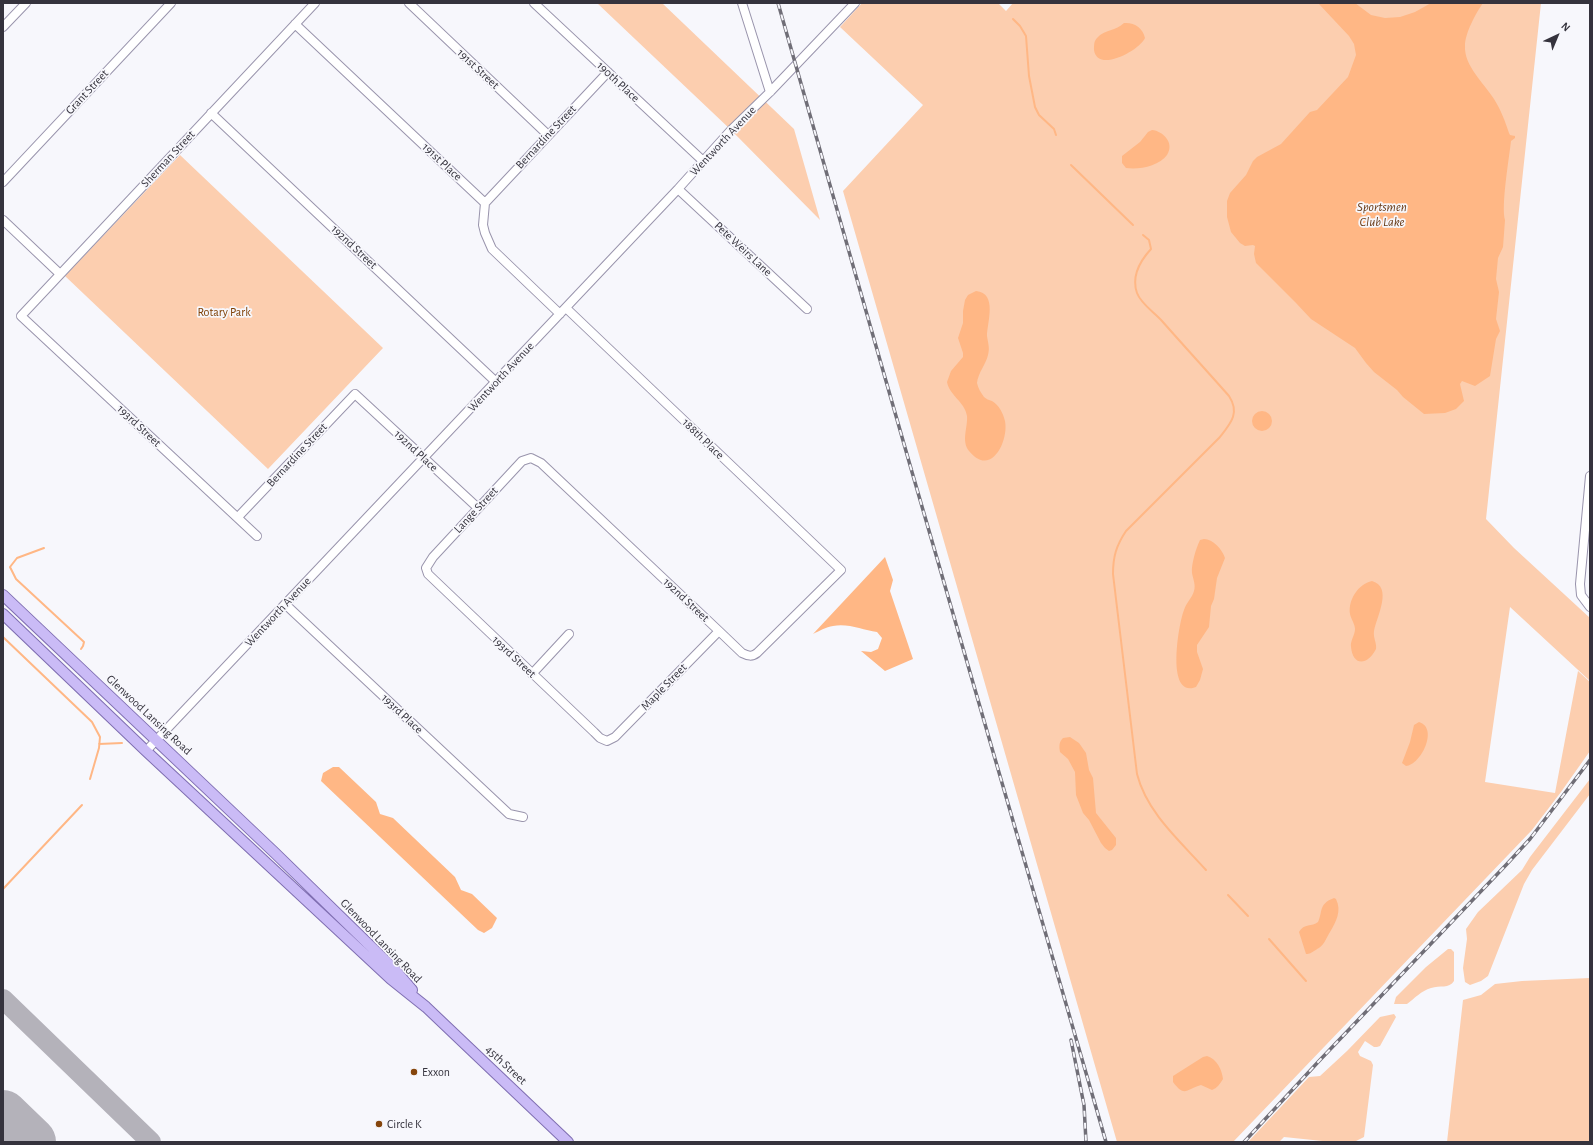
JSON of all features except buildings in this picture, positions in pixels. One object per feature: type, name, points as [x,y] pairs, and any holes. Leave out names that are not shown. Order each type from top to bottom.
[{"type":"main road","name":"Glenwood Lansing Road","points":[[3,595],[157,740],[395,970],[426,1007]]},
{"type":"main road","name":"Glenwood Lansing Road","points":[[3,614],[146,751],[391,979],[426,1007]]},
{"type":"main road","name":"45th Street","points":[[426,1007],[568,1142]]},
{"type":"street","points":[[3,27],[26,3]]},
{"type":"street","name":"Grant Street","points":[[3,182],[172,3]]},
{"type":"street","name":"Sherman Street","points":[[21,316],[315,3]]},
{"type":"street","name":"191st Street","points":[[408,3],[548,135]]},
{"type":"street","name":"190th Place","points":[[534,3],[702,160]]},
{"type":"street","points":[[742,3],[770,92]]},
{"type":"street","name":"Wentworth Avenue","points":[[146,751],[678,189],[702,160],[770,92],[855,3]]},
{"type":"street","name":"191st Place","points":[[295,24],[485,203]]},
{"type":"street","name":"Bernardine Street","points":[[485,203],[608,72]]},
{"type":"street","name":"192nd Street","points":[[211,113],[496,382]]},
{"type":"street","name":"Pete Weirs Lane","points":[[678,189],[807,309]]},
{"type":"street","points":[[485,203],[483,224],[492,249],[563,311]]},
{"type":"street","points":[[3,220],[60,274]]},
{"type":"street","name":"188th Place","points":[[563,311],[841,570]]},
{"type":"street","name":"193rd Street","points":[[21,316],[257,536]]},
{"type":"street","name":"Bernardine Street","points":[[238,517],[355,394]]},
{"type":"street","name":"192nd Place","points":[[355,394],[478,508]]},
{"type":"street","name":"192nd Street","points":[[531,458],[541,463],[742,653],[751,656],[754,655],[841,570]]},
{"type":"street","name":"Lange Street","points":[[426,568],[432,557],[522,461],[531,458]]},
{"type":"street","points":[[1589,604],[1581,595],[1580,584],[1590,476]]},
{"type":"street","name":"193rd Street","points":[[426,568],[428,574],[433,580],[600,738],[607,741]]},
{"type":"street","name":"193rd Place","points":[[285,604],[508,814],[523,817]]},
{"type":"street","name":"Maple Street","points":[[607,741],[615,737],[719,631]]},
{"type":"street","points":[[532,674],[568,634]]},
{"type":"green space","points":[[597,3],[662,3],[794,129],[820,220],[731,130]]},
{"type":"green space","points":[[862,3],[998,3],[1006,11],[1013,3],[1541,3],[1486,519],[1514,548],[1590,618],[1590,681],[1510,607],[1485,782],[1555,793],[1578,671],[1590,682],[1590,751],[1532,830],[1233,1142],[1117,1142],[843,191],[923,105],[840,27]]},
{"type":"green space","name":"Rotary Park","points":[[180,155],[383,348],[268,469],[65,276]]},
{"type":"green space","points":[[1590,779],[1590,794],[1532,870],[1524,884],[1488,976],[1481,981],[1470,985],[1465,982],[1463,968],[1467,939],[1466,929],[1478,912],[1522,870],[1530,857]]},
{"type":"green space","points":[[1448,949],[1451,949],[1454,952],[1454,981],[1447,986],[1427,989],[1407,1004],[1394,1004],[1396,997],[1426,967]]},
{"type":"green space","points":[[1590,978],[1590,1142],[1447,1142],[1463,1000],[1481,995],[1495,984],[1522,981]]},
{"type":"green space","points":[[1394,1014],[1396,1017],[1380,1046],[1374,1047],[1365,1041],[1358,1052],[1360,1056],[1371,1061],[1373,1065],[1364,1137],[1354,1142],[1332,1142],[1284,1137],[1279,1142],[1248,1142],[1309,1077],[1320,1076],[1380,1017]]},
{"type":"water","name":"Sportsmen Club Lake","points":[[1318,3],[1355,3],[1371,15],[1385,18],[1400,17],[1415,12],[1431,3],[1483,3],[1469,29],[1465,41],[1466,53],[1475,74],[1490,93],[1503,116],[1510,135],[1515,136],[1515,138],[1511,141],[1504,204],[1505,220],[1503,247],[1498,258],[1496,279],[1499,292],[1496,319],[1500,331],[1496,339],[1490,376],[1475,386],[1462,381],[1460,384],[1464,401],[1456,409],[1445,413],[1424,414],[1403,397],[1397,390],[1374,372],[1355,348],[1311,319],[1256,263],[1254,254],[1255,246],[1245,246],[1240,243],[1231,232],[1227,217],[1227,201],[1230,193],[1246,175],[1253,161],[1257,157],[1281,144],[1310,112],[1317,110],[1348,77],[1356,55],[1354,44],[1349,36]]},
{"type":"water","points":[[1124,23],[1138,26],[1145,38],[1135,49],[1118,58],[1102,60],[1097,57],[1094,50],[1094,43],[1096,39],[1103,33],[1121,26]]},
{"type":"water","points":[[1152,130],[1164,135],[1167,138],[1170,146],[1167,155],[1159,162],[1148,166],[1126,168],[1122,163],[1122,156],[1140,142],[1148,132]]},
{"type":"water","points":[[976,291],[983,293],[987,297],[990,309],[987,336],[989,352],[977,383],[984,397],[997,405],[1003,415],[1006,429],[997,454],[991,459],[984,461],[977,458],[969,451],[965,443],[967,420],[966,411],[948,387],[947,382],[951,371],[963,357],[958,338],[963,323],[965,300],[968,295]]},
{"type":"water","points":[[1262,411],[1269,414],[1272,421],[1269,428],[1262,431],[1255,428],[1252,421],[1255,414]]},
{"type":"water","points":[[1207,539],[1217,545],[1225,558],[1217,578],[1214,599],[1211,606],[1209,627],[1197,645],[1197,652],[1203,669],[1200,680],[1196,687],[1186,688],[1180,682],[1177,671],[1177,643],[1184,610],[1195,589],[1192,573],[1194,556],[1200,540]]},
{"type":"water","points":[[885,557],[893,580],[890,591],[913,659],[885,671],[861,651],[871,652],[878,649],[882,638],[877,632],[839,625],[828,627],[813,634]]},
{"type":"water","points":[[1372,581],[1378,584],[1382,589],[1383,596],[1374,631],[1376,649],[1369,658],[1361,662],[1355,658],[1352,653],[1351,645],[1355,629],[1350,614],[1350,609],[1352,598],[1358,589],[1362,585]]},
{"type":"water","points":[[1419,722],[1425,726],[1428,731],[1426,746],[1417,760],[1406,766],[1402,763],[1410,742],[1414,725]]},
{"type":"water","points":[[1070,737],[1079,743],[1086,753],[1089,770],[1093,778],[1096,813],[1116,838],[1116,845],[1112,850],[1109,851],[1101,843],[1089,820],[1083,813],[1076,795],[1075,772],[1068,759],[1060,752],[1059,748],[1063,738]]},
{"type":"water","points":[[333,767],[339,767],[376,802],[380,814],[393,818],[455,877],[461,890],[472,894],[497,918],[492,928],[484,933],[478,930],[321,781],[323,773]]},
{"type":"water","points":[[1334,898],[1338,903],[1338,916],[1334,924],[1322,945],[1311,953],[1306,954],[1299,932],[1303,927],[1318,922],[1325,903]]},
{"type":"water","points":[[1207,1056],[1211,1057],[1216,1062],[1220,1069],[1223,1079],[1220,1084],[1212,1090],[1201,1085],[1186,1091],[1180,1090],[1173,1082],[1173,1076]]},
{"type":"waterway","points":[[1013,19],[1020,26],[1026,36],[1029,76],[1035,107],[1039,115],[1054,129],[1056,135]]},
{"type":"waterway","points":[[1071,165],[1133,225]]},
{"type":"waterway","points":[[1143,235],[1149,240],[1151,249],[1140,264],[1136,275],[1135,287],[1139,297],[1229,396],[1234,408],[1233,418],[1220,437],[1126,531],[1117,547],[1113,568],[1137,774],[1148,801],[1156,814],[1206,870]]},
{"type":"waterway","points":[[44,548],[17,558],[10,567],[16,579],[84,642],[81,649]]},
{"type":"waterway","points":[[3,637],[92,722],[100,737],[99,748],[90,779]]},
{"type":"waterway","points":[[99,744],[122,743]]},
{"type":"waterway","points":[[3,889],[82,805]]},
{"type":"waterway","points":[[1228,895],[1248,916]]},
{"type":"waterway","points":[[1269,939],[1306,981]]},
{"type":"taxiway","points":[[3,999],[151,1142]]},
{"type":"runway","points":[[3,1115],[31,1142]]},
{"type":"railway","points":[[778,3],[1106,1142]]},
{"type":"railway","points":[[1244,1142],[1530,839],[1590,760]]},
{"type":"railway","points":[[1071,1040],[1084,1105],[1086,1142]]},
{"type":"place","name":"Exxon","points":[[414,1072]]},
{"type":"place","name":"Circle K","points":[[379,1124]]}]
